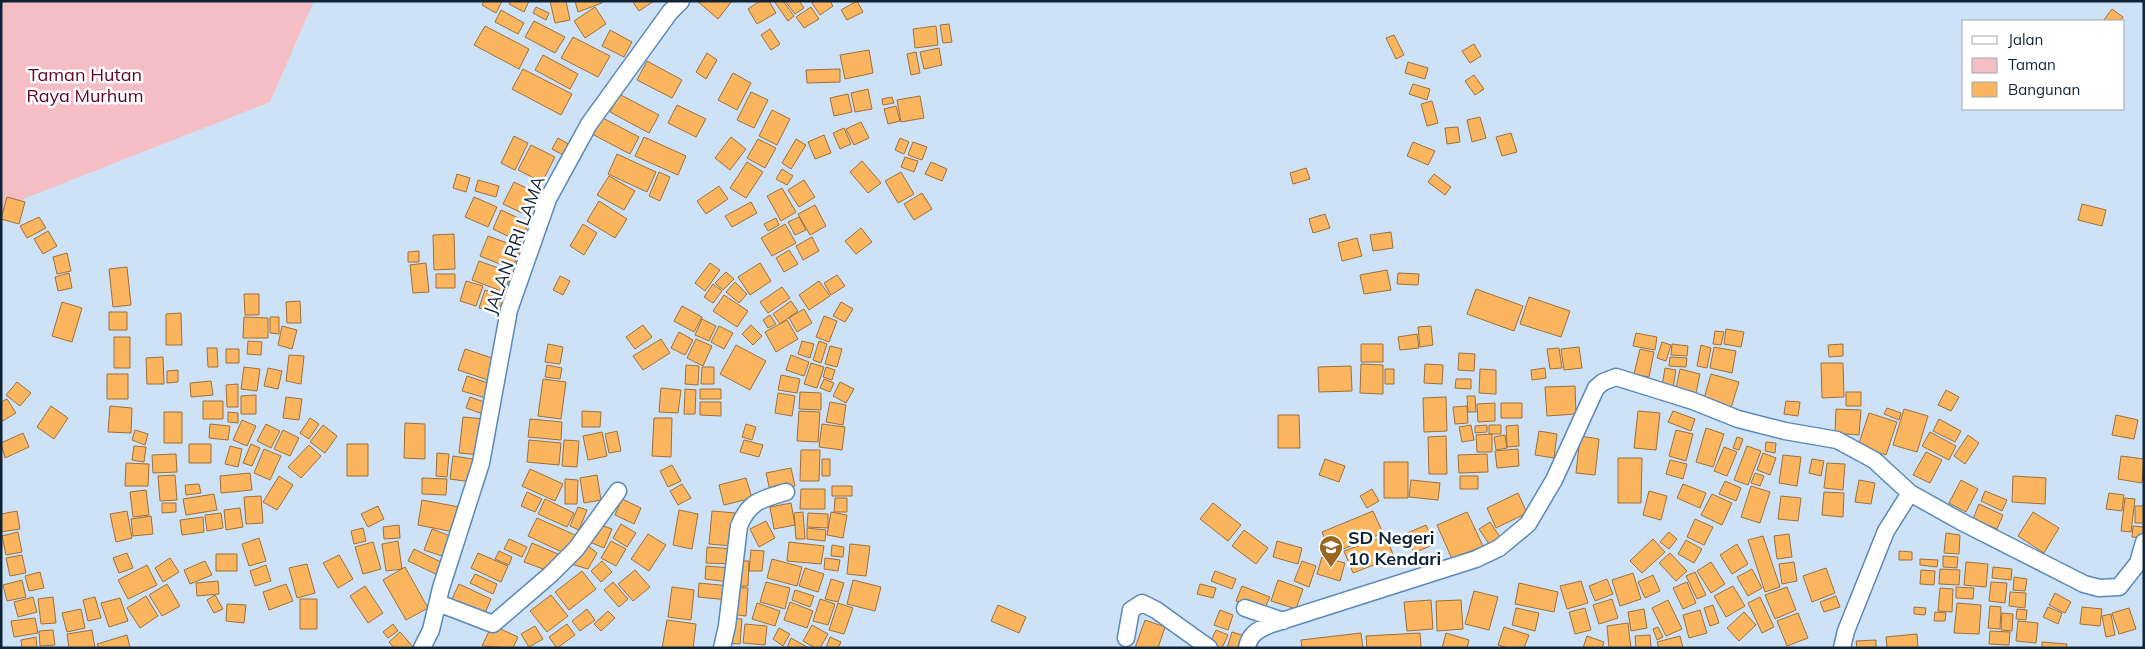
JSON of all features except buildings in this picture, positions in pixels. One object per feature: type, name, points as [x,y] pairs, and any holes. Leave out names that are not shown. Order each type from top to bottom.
[{"type":"street","name":"JALAN RRI LAMA","points":[[422,648],[431,630],[481,463],[508,310],[548,200],[589,124],[670,12],[681,1]]},
{"type":"street","points":[[1247,648],[1248,641],[1253,634],[1283,621],[1476,559],[1499,548],[1528,524],[1554,480],[1596,388],[1603,382],[1616,377],[1692,401],[1738,419],[1785,431],[1837,440],[1874,460],[1910,493],[1960,521],[2084,584],[2098,588],[2118,588],[2138,563],[2144,542]]},
{"type":"street","points":[[438,602],[493,624],[550,575],[576,549],[618,492]]},
{"type":"street","points":[[722,648],[727,626],[737,535],[743,514],[761,499],[786,492]]},
{"type":"street","points":[[1842,648],[1846,631],[1886,530],[1910,493]]},
{"type":"street","points":[[1126,638],[1131,610],[1142,603],[1156,610],[1207,647]]},
{"type":"street","points":[[1245,608],[1283,621]]},
{"type":"green space","name":"Taman Hutan Raya Murhum","points":[[1,1],[314,1],[270,102],[13,203],[1,213]]},
{"type":"place","name":"SD Negeri 10 Kendari","points":[[1331,568]]}]
